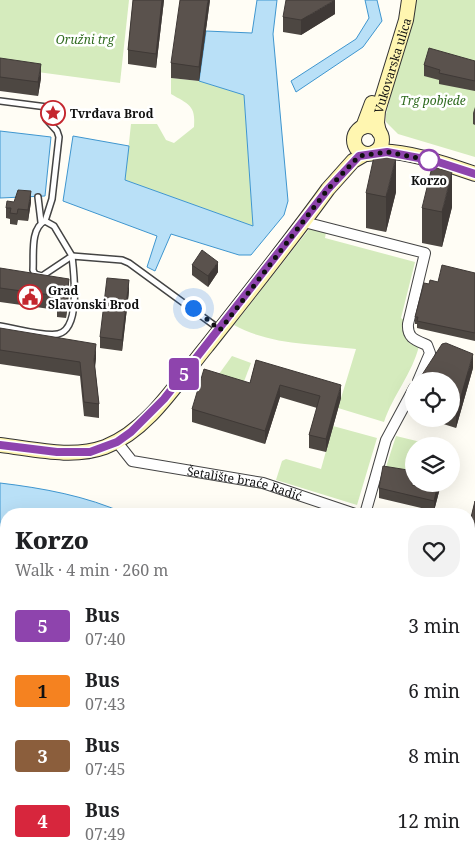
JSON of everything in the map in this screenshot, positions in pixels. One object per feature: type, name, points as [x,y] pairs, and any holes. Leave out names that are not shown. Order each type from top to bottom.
[{"type":"main road","name":"Vukovarska ulica","points":[[363,127],[405,0]]},
{"type":"main road","name":"Vukovarska ulica","points":[[380,134],[378,111],[406,20],[409,0]]},
{"type":"main road","points":[[0,445],[76,453],[90,452],[117,442],[147,418],[220,330],[304,222],[328,189],[350,152],[356,132],[363,127],[372,127],[392,144],[475,174]]},
{"type":"main road","points":[[328,189],[354,161],[381,145],[380,134]]},
{"type":"main road","points":[[354,141],[357,149],[370,153],[387,152],[435,161]]},
{"type":"street","points":[[304,222],[426,253],[408,324],[408,334],[427,345],[430,353],[422,372]]},
{"type":"street","points":[[367,508],[386,440],[405,404]]},
{"type":"street","name":"Šetalište braće Radić","points":[[117,442],[132,461],[263,483],[337,508]]},
{"type":"lane","points":[[0,101],[47,107],[46,119],[57,130],[59,137],[52,199],[43,222],[36,232],[33,270],[35,274],[42,276],[47,274],[72,256],[122,260],[193,308],[220,330]]},
{"type":"lane","points":[[38,197],[43,222]]},
{"type":"lane","points":[[0,326],[54,334],[67,329],[71,324],[75,290],[72,256],[54,226],[43,222]]},
{"type":"green space","name":"Oružni trg","points":[[0,0],[129,0],[120,83],[0,67]]},
{"type":"green space","name":"Trg pobjede","points":[[416,0],[475,0],[475,157],[398,134],[386,122],[386,114]]},
{"type":"green space","points":[[171,78],[199,81],[244,95],[253,226],[125,180],[131,124],[157,124],[166,140],[174,143],[194,127],[194,114],[190,106],[171,94]]},
{"type":"green space","points":[[310,228],[326,232],[325,238],[415,262],[401,318],[405,321],[409,343],[419,346],[412,366],[409,372],[405,372],[405,379],[384,422],[338,408],[356,349],[277,340],[248,332],[234,325]]},
{"type":"green space","points":[[232,356],[251,363],[240,392],[219,374]]},
{"type":"green space","points":[[333,426],[377,438],[357,505],[276,480],[282,461],[286,459],[321,469]]},
{"type":"green space","points":[[396,436],[405,438],[405,480],[383,476]]},
{"type":"water","points":[[257,0],[277,0],[273,34],[288,201],[284,215],[251,255],[239,255],[171,234],[155,271],[147,267],[157,236],[63,201],[73,136],[129,146],[125,180],[253,226],[244,95],[199,81],[206,31],[252,33]]},
{"type":"water","points":[[365,0],[377,0],[382,21],[363,47],[296,92],[291,81],[356,39],[369,18]]},
{"type":"water","points":[[0,131],[51,137],[45,196],[0,198]]},
{"type":"water","points":[[0,483],[64,494],[111,508],[0,508]]},
{"type":"building","points":[[133,0],[162,0],[156,54],[128,50]]},
{"type":"building","points":[[180,0],[208,0],[199,67],[171,63]]},
{"type":"building","points":[[286,0],[335,0],[301,20],[283,17]]},
{"type":"building","points":[[429,48],[475,61],[475,81],[439,73],[440,70],[424,65]]},
{"type":"building","points":[[0,58],[41,64],[38,82],[0,77]]},
{"type":"building","points":[[375,152],[396,157],[386,197],[366,193]]},
{"type":"building","points":[[432,167],[452,172],[442,212],[422,208]]},
{"type":"building","points":[[18,190],[31,191],[28,210],[18,209],[17,214],[10,213],[11,208],[6,208],[7,201],[14,202]]},
{"type":"building","points":[[202,250],[218,262],[208,276],[192,265]]},
{"type":"building","points":[[442,265],[475,273],[475,333],[417,321],[418,317],[415,317],[424,283],[429,284],[430,280],[438,282]]},
{"type":"building","points":[[0,268],[69,279],[66,304],[57,302],[58,296],[0,288]]},
{"type":"building","points":[[107,278],[129,280],[122,340],[100,337]]},
{"type":"building","points":[[0,328],[96,344],[94,360],[99,404],[84,402],[80,362],[0,350]]},
{"type":"building","points":[[446,343],[473,354],[460,400],[460,372],[424,372],[442,344]]},
{"type":"building","points":[[256,360],[341,385],[326,439],[309,435],[320,396],[280,385],[265,431],[192,409],[204,369],[250,383]]},
{"type":"building","points":[[383,466],[405,470],[405,492],[436,492],[434,501],[379,488]]},
{"type":"bus line","name":"5","points":[[0,445],[57,452],[90,452],[117,442],[131,432],[164,399],[328,189],[359,156],[375,152],[387,152],[435,161],[475,174]]},
{"type":"place","name":"Tvrđava Brod","points":[[53,113]]},
{"type":"place","name":"Korzo","points":[[429,160]]},
{"type":"place","name":"Grad Slavonski Brod","points":[[30,297]]},
{"type":"route","points":[[193,308],[220,330],[328,189],[359,156],[375,152],[387,152],[429,160]]}]
